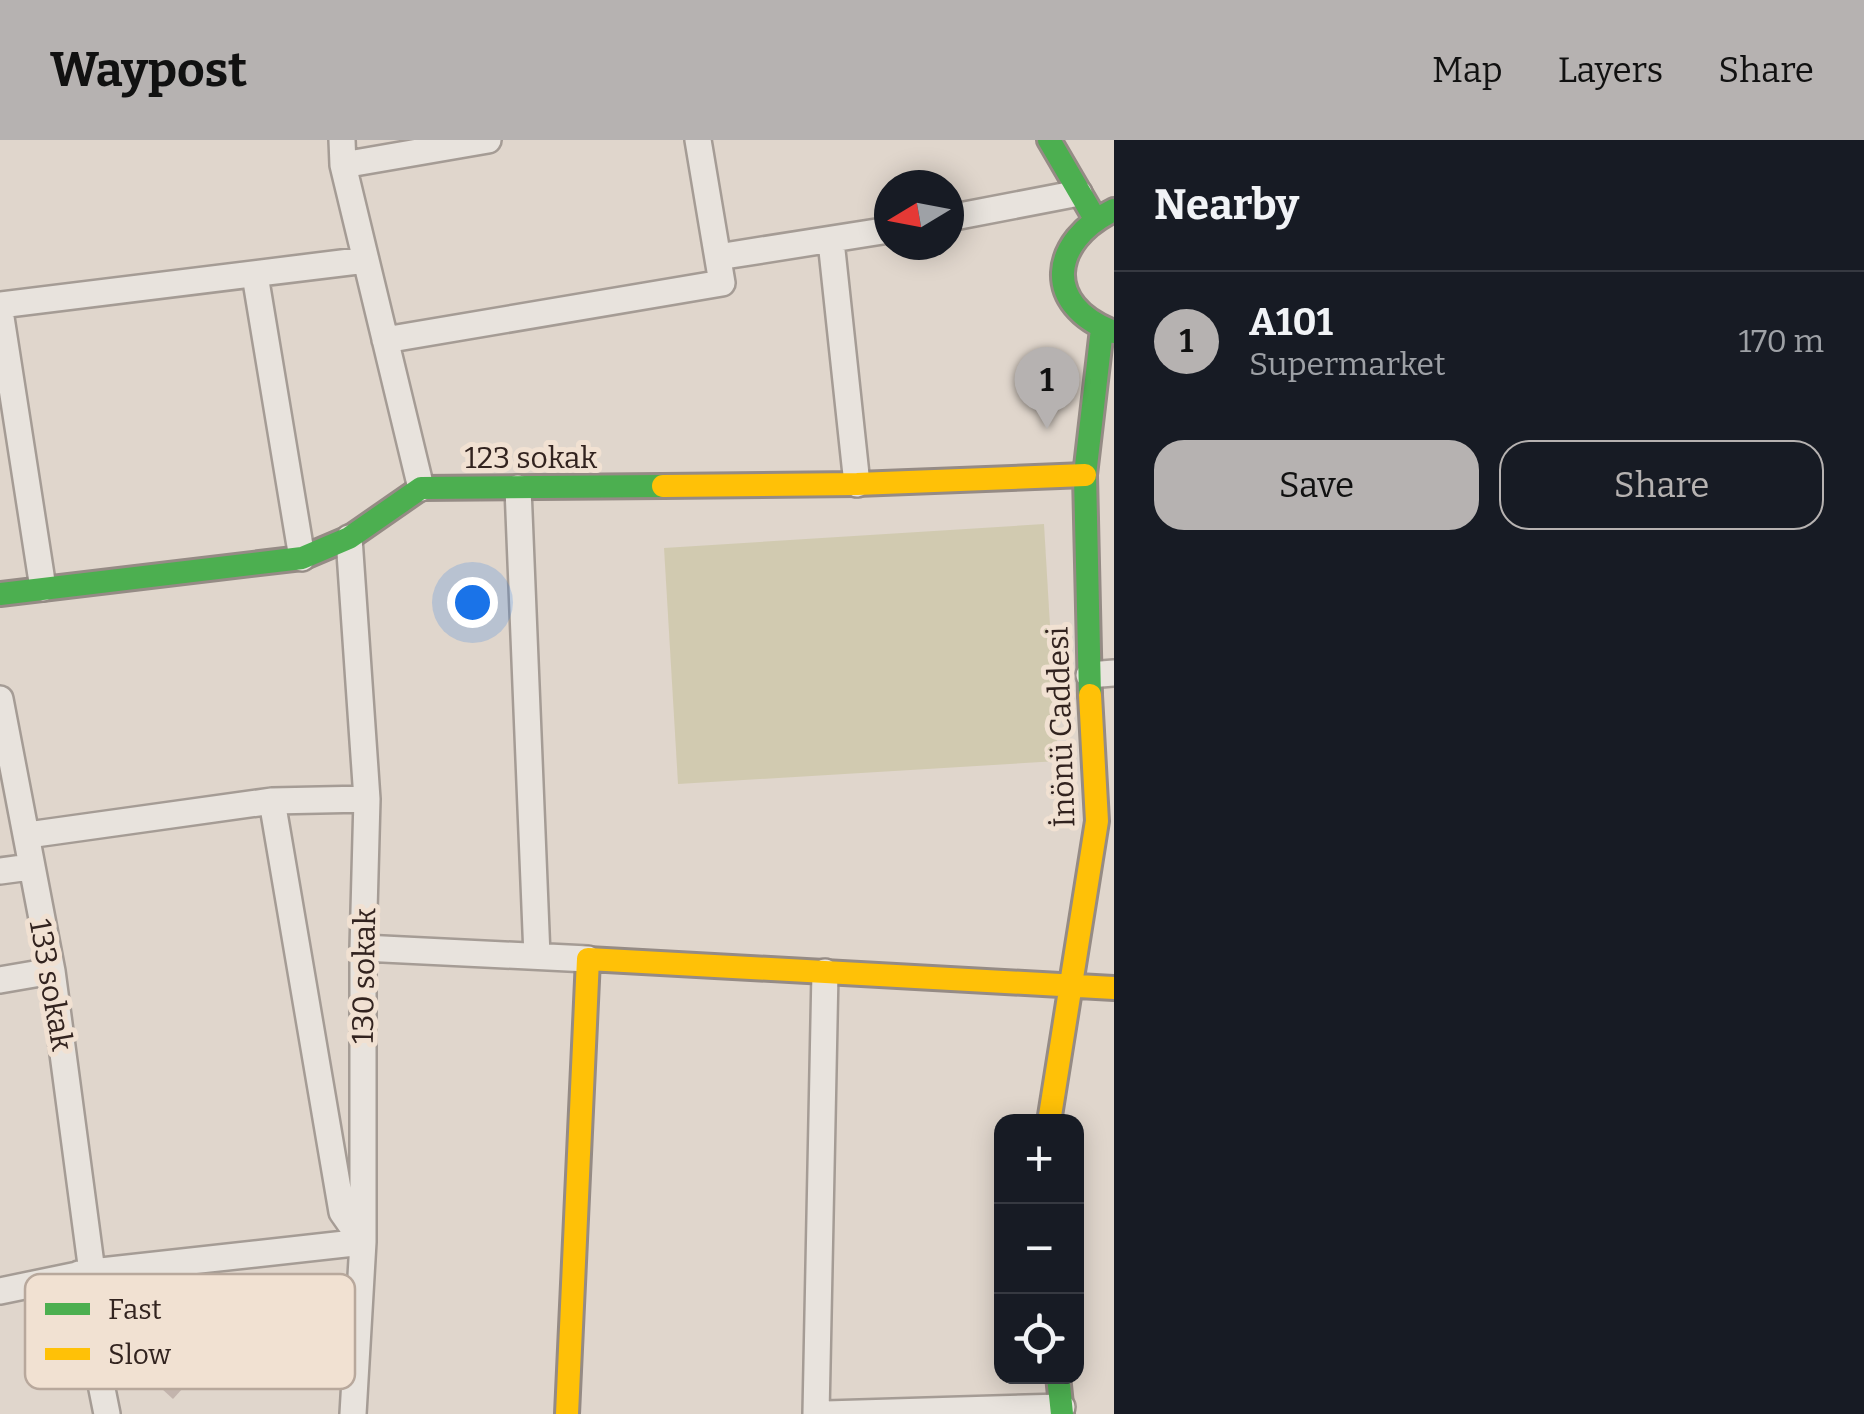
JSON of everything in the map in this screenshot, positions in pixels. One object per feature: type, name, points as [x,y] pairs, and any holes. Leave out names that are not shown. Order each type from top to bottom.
[{"type":"street","points":[[0,594],[302,558],[349,538],[421,488],[343,152],[488,140]]},
{"type":"street","points":[[385,340],[722,283],[698,140]]},
{"type":"street","points":[[1049,140],[1078,193],[1104,213],[1079,228],[1068,245],[1063,265],[1071,303],[1084,318],[1108,330]]},
{"type":"street","points":[[964,215],[1078,193]]},
{"type":"street","points":[[718,257],[874,233]]},
{"type":"street","points":[[832,241],[857,484]]},
{"type":"street","points":[[43,588],[0,308],[366,260]]},
{"type":"street","points":[[255,275],[302,558]]},
{"type":"street","name":"İnönü Caddesi","points":[[1050,1114],[1071,987],[1105,832],[1102,674],[1084,475],[1108,330]]},
{"type":"street","name":"123 sokak","points":[[421,488],[857,484],[1084,475]]},
{"type":"street","points":[[518,488],[537,956]]},
{"type":"street","name":"130 sokak","points":[[349,538],[367,799],[363,1242],[355,1380]]},
{"type":"street","name":"133 sokak","points":[[0,699],[52,971],[86,1273]]},
{"type":"street","points":[[28,835],[272,802],[367,799]]},
{"type":"street","points":[[81,1274],[363,1242],[342,1212],[272,802]]},
{"type":"street","points":[[0,871],[30,867]]},
{"type":"street","points":[[363,948],[1114,988]]},
{"type":"street","points":[[567,1414],[588,958]]},
{"type":"street","points":[[0,980],[52,971]]},
{"type":"street","points":[[816,1414],[826,972]]},
{"type":"street","points":[[0,1291],[25,1286]]},
{"type":"street","points":[[826,1414],[1062,1410],[1059,1384]]},
{"type":"street","name":"133 sokak","points":[[103,1389],[107,1414]]},
{"type":"street","name":"130 sokak","points":[[353,1414],[354,1389]]},
{"type":"shaded area","points":[[1044,524],[1058,761],[678,784],[664,548]]},
{"type":"building","points":[[162,1389],[182,1389],[173,1399]]},
{"type":"traffic: fast","points":[[1049,140],[1094,217]]},
{"type":"traffic: fast","points":[[1114,210],[1077,238],[1063,272],[1065,290],[1075,306],[1114,332]]},
{"type":"traffic: fast","points":[[1090,695],[1085,475],[1102,329]]},
{"type":"traffic: fast","points":[[0,594],[302,558],[349,538],[421,488],[663,486]]},
{"type":"traffic: fast","points":[[1059,1384],[1062,1414]]},
{"type":"traffic: slow","points":[[663,486],[857,484],[1085,475]]},
{"type":"traffic: slow","points":[[1050,1114],[1097,821],[1090,695]]},
{"type":"traffic: slow","points":[[567,1414],[588,959],[1114,988]]},
{"type":"place","name":"A101","points":[[1047,429]]}]
